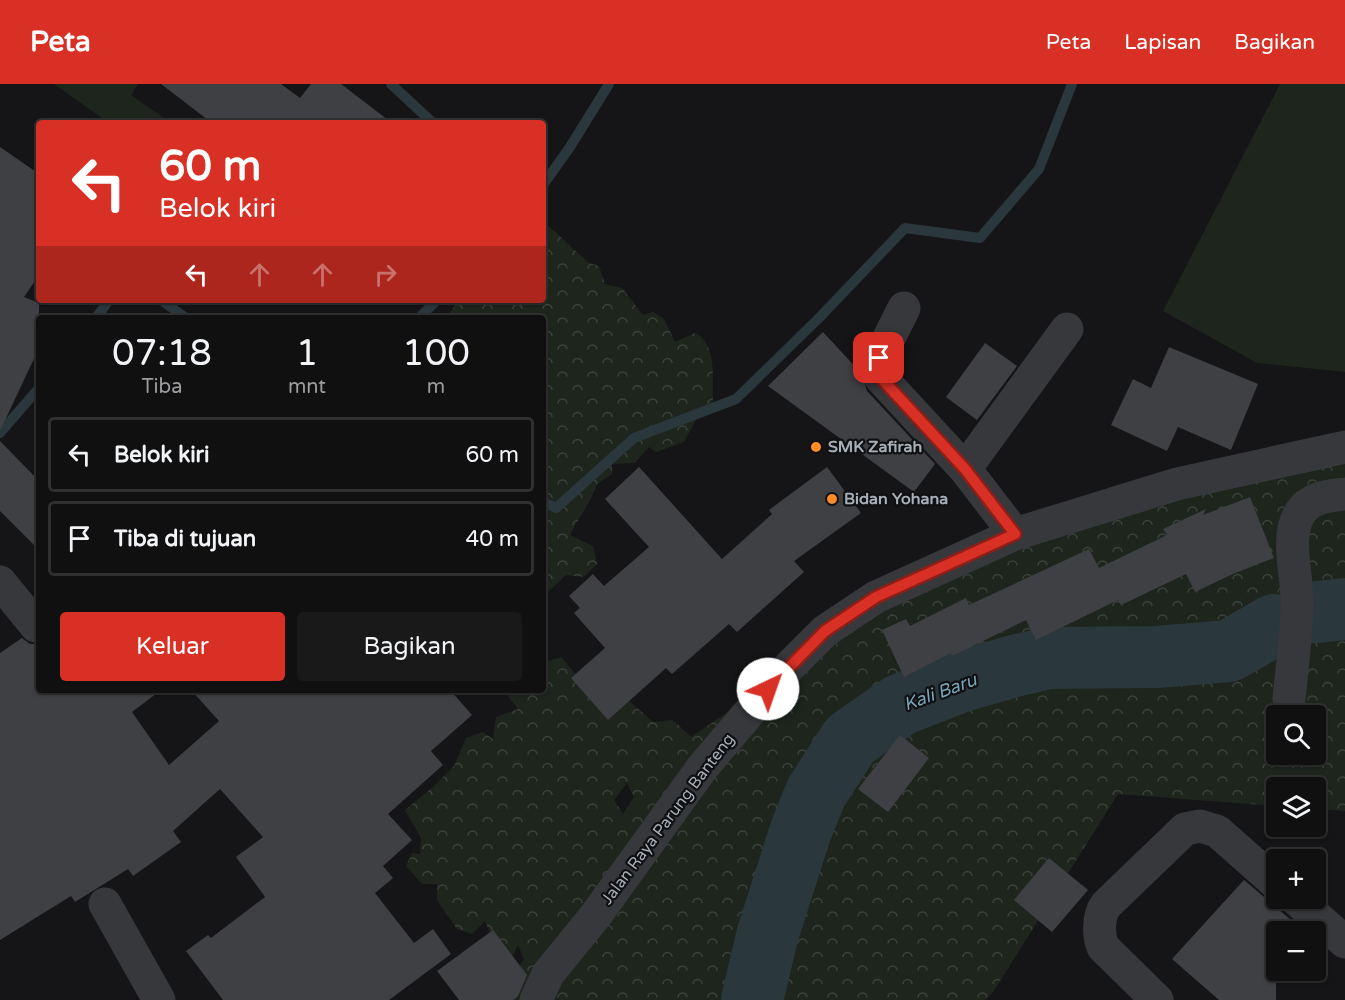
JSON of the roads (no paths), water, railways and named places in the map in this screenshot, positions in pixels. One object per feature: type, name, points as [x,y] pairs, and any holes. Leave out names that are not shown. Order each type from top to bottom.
[{"type":"street","points":[[904,308],[879,358],[881,378],[965,469],[1015,534]]},
{"type":"street","points":[[965,469],[1066,329]]},
{"type":"street","name":"Jalan Raya Parung Banteng","points":[[536,1000],[548,974],[596,915],[702,768],[782,674],[825,631],[876,597],[1015,534],[1177,484],[1345,447]]},
{"type":"street","points":[[1289,699],[1298,605],[1292,539],[1300,513],[1313,501],[1325,496],[1345,494]]},
{"type":"street","points":[[0,582],[36,626]]},
{"type":"street","points":[[1157,1000],[1103,948],[1100,932],[1101,915],[1106,904],[1190,827],[1200,826],[1217,831],[1266,874]]},
{"type":"street","points":[[105,903],[159,1000]]},
{"type":"street","points":[[1308,909],[1345,942]]},
{"type":"waterway","points":[[391,84],[430,120]]},
{"type":"waterway","points":[[546,181],[609,84]]},
{"type":"waterway","points":[[546,503],[556,508],[634,438],[736,399],[819,318],[905,228],[980,238],[1039,169],[1072,84]]},
{"type":"waterway","points":[[98,315],[107,303]]},
{"type":"waterway","points":[[165,303],[182,315]]},
{"type":"waterway","points":[[422,315],[434,303]]},
{"type":"waterway","points":[[0,433],[36,391]]},
{"type":"waterway","name":"Kali Baru","points":[[1317,612],[1345,609]]},
{"type":"waterway","name":"Kali Baru","points":[[752,1000],[768,933],[801,830],[816,793],[850,740],[900,705],[959,682],[1014,666],[1049,658],[1157,657],[1229,651],[1274,625]]},
{"type":"place","name":"SMK Zafirah","points":[[816,447]]},
{"type":"place","name":"Bidan Yohana","points":[[832,499]]}]
